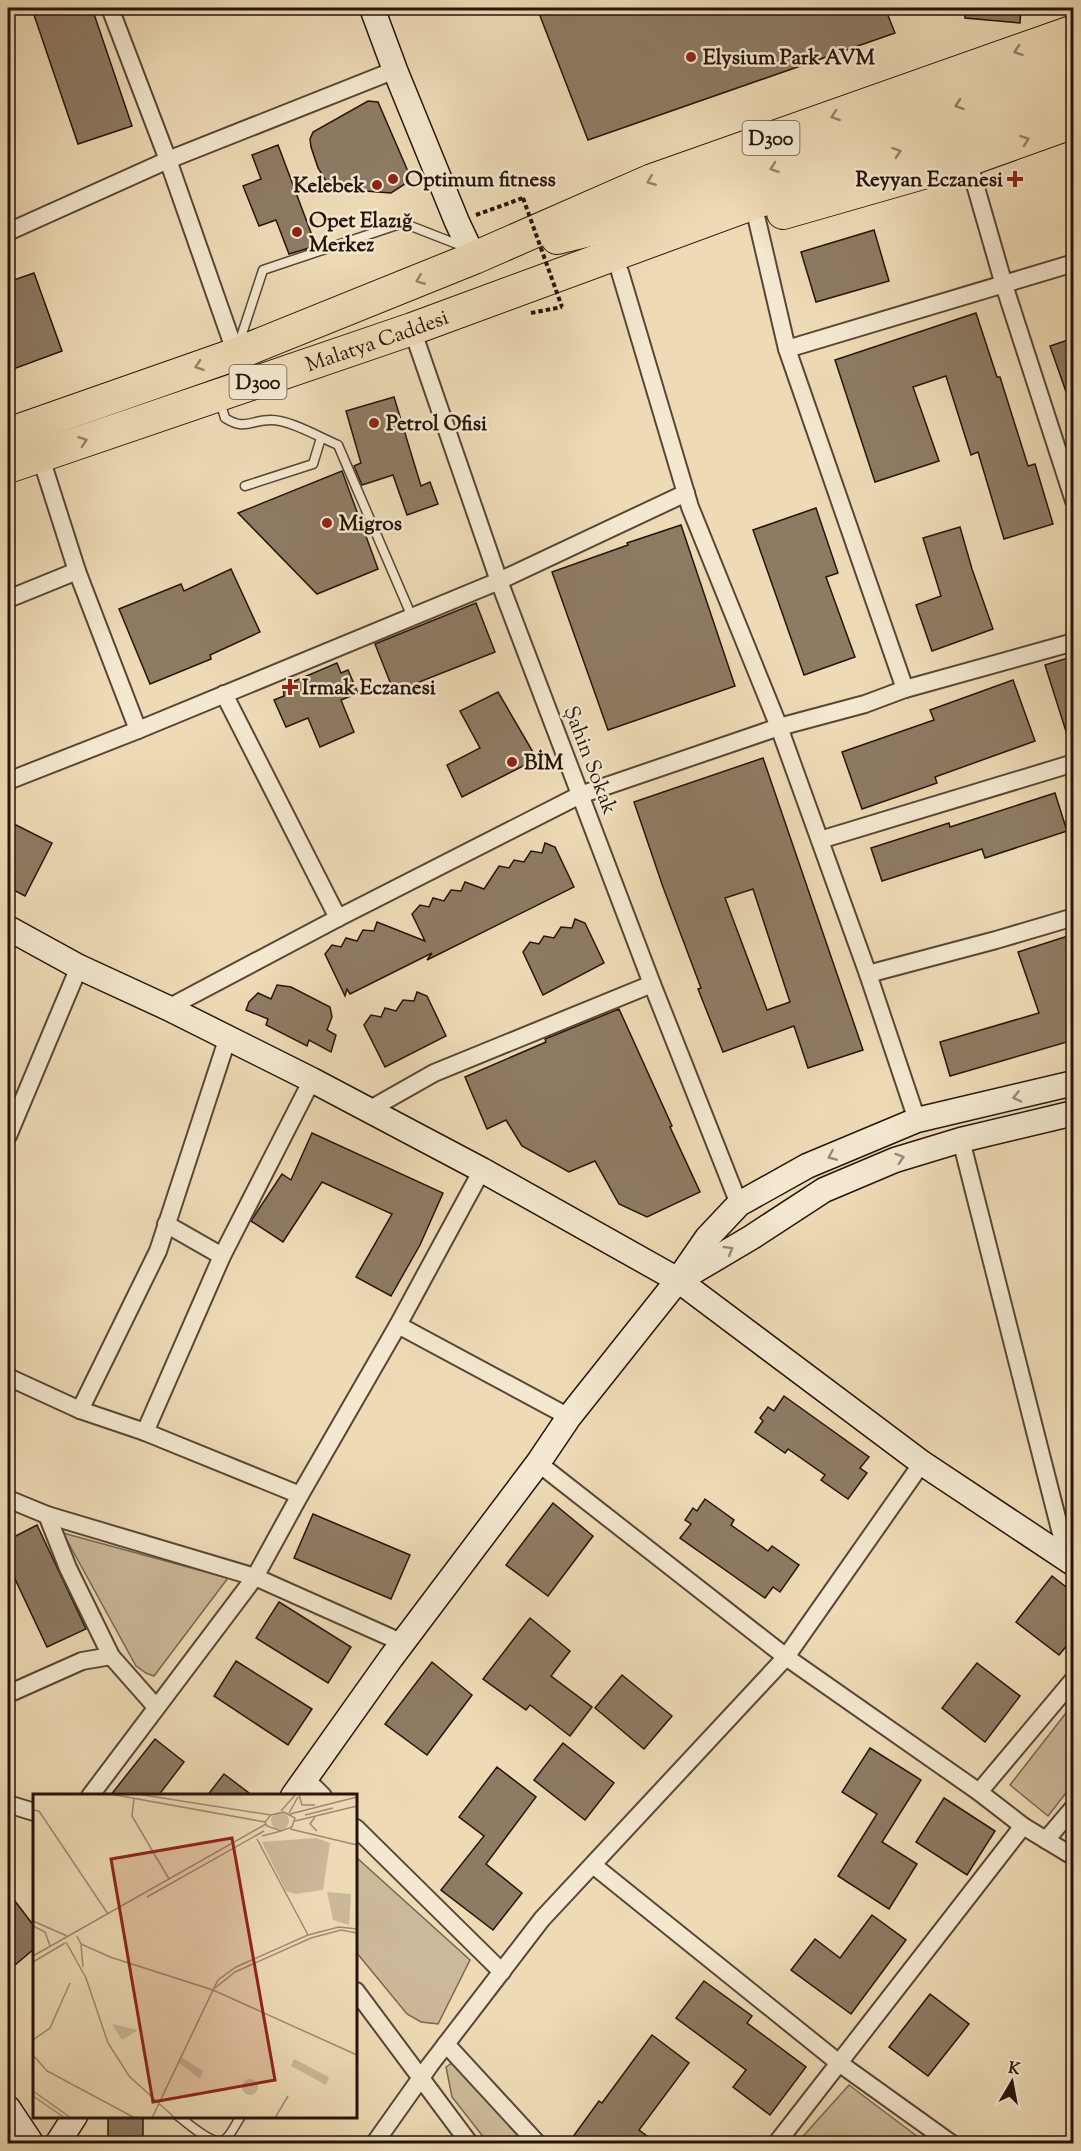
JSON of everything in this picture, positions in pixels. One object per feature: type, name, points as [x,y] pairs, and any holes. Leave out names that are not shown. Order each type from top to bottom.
[{"type":"highway","name":"D300","points":[[472,254],[652,180],[1074,31]]},
{"type":"highway","points":[[472,254],[594,229],[1074,64]]},
{"type":"highway","points":[[507,294],[784,192],[1074,91]]},
{"type":"highway","name":"D300","points":[[507,294],[620,272],[757,220],[968,160],[1074,122]]},
{"type":"highway","name":"Malatya Caddesi","points":[[8,434],[236,354],[472,254]]},
{"type":"highway","name":"Malatya Caddesi","points":[[8,467],[412,329],[507,294]]},
{"type":"main road","points":[[372,8],[395,70],[472,254]]},
{"type":"main road","points":[[8,928],[79,967],[228,1037],[312,1080],[482,1170],[678,1280],[922,1463],[1071,1562]]},
{"type":"main road","points":[[299,1787],[569,1418],[678,1280],[707,1238],[739,1204],[807,1166],[917,1120],[1074,1083]]},
{"type":"main road","points":[[678,1280],[752,1237],[824,1190],[895,1160],[961,1140],[1074,1113]]},
{"type":"main road","points":[[8,2108],[32,2144]]},
{"type":"main road","points":[[57,2144],[74,2118]]},
{"type":"street","points":[[110,8],[168,160],[236,354]]},
{"type":"street","points":[[8,232],[168,160],[395,70]]},
{"type":"street","points":[[968,160],[1004,285],[1074,501]]},
{"type":"street","points":[[757,220],[787,349],[905,689]]},
{"type":"street","points":[[787,349],[1074,263]]},
{"type":"street","points":[[620,272],[686,493],[779,727],[868,974],[917,1120]]},
{"type":"street","name":"Şahin Sokak","points":[[412,329],[499,581],[652,984],[739,1204]]},
{"type":"street","points":[[40,455],[77,571],[138,730]]},
{"type":"street","points":[[8,781],[138,730],[499,581],[686,493]]},
{"type":"street","points":[[8,598],[77,571]]},
{"type":"street","points":[[168,1008],[338,918],[580,795],[779,727],[866,704],[905,689],[1074,642]]},
{"type":"street","points":[[224,694],[338,918]]},
{"type":"street","points":[[820,840],[1074,763]]},
{"type":"street","points":[[868,974],[1074,917]]},
{"type":"street","points":[[8,1136],[79,967]]},
{"type":"street","points":[[367,1111],[434,1074],[652,984]]},
{"type":"street","points":[[80,1410],[158,1251],[228,1037]]},
{"type":"street","points":[[145,1432],[222,1256],[312,1080]]},
{"type":"street","points":[[961,1140],[1071,1562]]},
{"type":"street","points":[[91,1794],[255,1577],[398,1326],[482,1170]]},
{"type":"street","points":[[166,1224],[222,1256]]},
{"type":"street","points":[[398,1326],[569,1418]]},
{"type":"street","points":[[8,1377],[80,1410],[145,1432],[300,1495]]},
{"type":"street","points":[[538,1463],[786,1657],[979,1792],[1023,1826],[1074,1857]]},
{"type":"street","points":[[374,2144],[421,2077],[542,1919],[786,1657],[922,1463]]},
{"type":"street","points":[[12,1506],[255,1577],[403,1643]]},
{"type":"street","points":[[47,1515],[68,1568],[111,1656],[156,1707]]},
{"type":"street","points":[[8,1694],[82,1661],[111,1656]]},
{"type":"street","points":[[979,1792],[1074,1678]]},
{"type":"street","points":[[299,1787],[317,1794]]},
{"type":"street","points":[[8,1804],[33,1812]]},
{"type":"street","points":[[1046,1840],[1074,1807]]},
{"type":"street","points":[[776,2144],[1023,1826]]},
{"type":"street","points":[[357,1829],[502,1972]]},
{"type":"street","points":[[592,1865],[839,2063],[952,2144]]},
{"type":"street","points":[[357,1992],[470,2144]]},
{"type":"street","points":[[446,2044],[538,2144]]},
{"type":"lane","points":[[236,354],[263,270],[403,223],[472,254]]},
{"type":"lane","points":[[218,395],[225,418],[230,422],[248,426],[270,420],[291,425],[338,445],[411,617]]},
{"type":"lane","points":[[245,486],[313,464],[321,438]]},
{"type":"lane","points":[[181,2118],[211,2140],[220,2143],[226,2139],[240,2118]]},
{"type":"path","points":[[457,222],[523,198],[562,308]]},
{"type":"shaded area","points":[[63,1533],[228,1578],[154,1676],[136,1666]]},
{"type":"shaded area","points":[[1073,1704],[1073,1784],[1048,1816],[1010,1785]]},
{"type":"shaded area","points":[[357,1858],[470,1960],[438,2024],[421,2022],[407,2014],[357,1953]]},
{"type":"shaded area","points":[[452,2063],[526,2143],[488,2143],[452,2097],[446,2067]]},
{"type":"shaded area","points":[[849,2085],[926,2143],[797,2143]]},
{"type":"building","points":[[56,8],[92,8],[132,126],[78,144],[34,15]]},
{"type":"building","name":"Elysium Park AVM","points":[[537,8],[885,8],[895,33],[588,140]]},
{"type":"building","points":[[965,8],[1021,8],[1020,23],[965,18]]},
{"type":"building","points":[[368,101],[378,102],[410,176],[408,182],[391,193],[339,189],[326,181],[318,168],[311,147],[310,139],[313,132]]},
{"type":"building","points":[[278,145],[316,246],[289,254],[276,220],[259,226],[243,186],[261,179],[252,155]]},
{"type":"building","points":[[874,230],[889,281],[816,302],[801,252]]},
{"type":"building","points":[[34,273],[62,351],[8,371],[8,282]]},
{"type":"building","points":[[976,313],[997,377],[1000,377],[1028,466],[1035,464],[1053,524],[1004,539],[978,452],[971,455],[946,376],[913,387],[939,461],[875,482],[835,360]]},
{"type":"building","points":[[1074,338],[1074,406],[1071,406],[1050,346]]},
{"type":"building","points":[[394,397],[421,486],[430,482],[438,504],[407,515],[393,475],[362,485],[354,466],[361,463],[346,411]]},
{"type":"building","points":[[342,471],[378,569],[317,594],[238,513]]},
{"type":"building","points":[[816,508],[838,573],[826,577],[855,657],[804,675],[753,530]]},
{"type":"building","points":[[681,525],[735,686],[608,730],[552,572]]},
{"type":"building","points":[[960,527],[993,629],[932,651],[916,605],[941,596],[923,538]]},
{"type":"building","points":[[231,569],[260,632],[210,655],[211,659],[150,684],[119,609],[181,584],[184,591]]},
{"type":"building","points":[[476,603],[495,652],[394,692],[375,644]]},
{"type":"building","points":[[1074,656],[1074,744],[1070,744],[1045,665]]},
{"type":"building","points":[[337,663],[341,673],[348,670],[358,693],[341,700],[354,732],[320,747],[308,718],[286,727],[274,700],[284,696],[283,686]]},
{"type":"building","points":[[1013,680],[1035,741],[935,777],[937,783],[862,809],[842,752],[934,720],[930,710]]},
{"type":"building","points":[[498,692],[537,759],[462,797],[447,765],[480,748],[460,711]]},
{"type":"building","points":[[763,758],[863,1050],[808,1068],[794,1026],[723,1052],[698,989],[701,988],[634,802]],"holes":[[[753,889],[790,1002],[767,1010],[725,898]]]},
{"type":"building","points":[[1055,793],[1067,831],[985,858],[982,849],[882,881],[871,848],[949,823],[950,827]]},
{"type":"building","points":[[8,821],[52,843],[25,896],[8,887]]},
{"type":"building","points":[[545,843],[555,847],[574,887],[427,960],[432,953],[350,994],[347,989],[345,996],[325,954],[332,945],[341,947],[346,938],[357,941],[363,930],[374,931],[377,922],[425,941],[412,914],[420,905],[429,907],[433,898],[444,901],[451,890],[461,891],[465,882],[484,889],[499,866],[509,868],[514,860],[524,862],[531,851],[542,853]]},
{"type":"building","points":[[575,919],[585,923],[604,963],[543,995],[523,952],[530,942],[539,944],[544,936],[554,938],[561,927],[572,928]]},
{"type":"building","points":[[1074,934],[1074,1040],[950,1076],[940,1042],[1039,1013],[1018,952]]},
{"type":"building","points":[[277,985],[291,987],[330,1007],[332,1017],[327,1030],[336,1035],[331,1052],[309,1040],[307,1046],[266,1025],[268,1019],[246,1010],[249,1002],[258,993],[271,999]]},
{"type":"building","points":[[417,992],[427,996],[446,1036],[385,1067],[364,1025],[371,1015],[381,1017],[385,1008],[396,1011],[403,1000],[414,1001]]},
{"type":"building","points":[[619,1009],[700,1192],[647,1217],[619,1204],[595,1161],[569,1172],[522,1146],[506,1120],[487,1129],[465,1077],[546,1042],[545,1039]]},
{"type":"building","points":[[312,1133],[443,1193],[420,1245],[391,1296],[356,1277],[392,1214],[322,1182],[283,1242],[251,1221],[282,1174],[291,1180]]},
{"type":"building","points":[[784,1396],[869,1457],[860,1468],[867,1473],[848,1499],[821,1480],[825,1475],[788,1449],[785,1453],[755,1432],[763,1421],[760,1418],[768,1407],[774,1411]]},
{"type":"building","points":[[705,1499],[734,1520],[731,1525],[768,1551],[772,1546],[799,1565],[780,1592],[773,1587],[765,1598],[680,1538],[691,1524],[685,1520],[693,1508],[697,1511]]},
{"type":"building","points":[[553,1503],[593,1536],[548,1596],[506,1565]]},
{"type":"building","points":[[313,1514],[410,1555],[391,1599],[294,1558]]},
{"type":"building","points":[[37,1525],[86,1629],[47,1647],[8,1564],[8,1540]]},
{"type":"building","points":[[1052,1576],[1074,1593],[1074,1637],[1059,1655],[1016,1622]]},
{"type":"building","points":[[279,1602],[351,1647],[328,1683],[256,1638]]},
{"type":"building","points":[[530,1618],[570,1651],[551,1676],[592,1707],[570,1736],[530,1705],[526,1710],[483,1679]]},
{"type":"building","points":[[236,1661],[312,1709],[288,1745],[214,1696]]},
{"type":"building","points":[[432,1662],[472,1695],[427,1755],[385,1724]]},
{"type":"building","points":[[977,1663],[1020,1696],[985,1742],[942,1708]]},
{"type":"building","points":[[622,1675],[672,1716],[644,1749],[595,1708]]},
{"type":"building","points":[[155,1739],[184,1762],[160,1794],[112,1794]]},
{"type":"building","points":[[563,1743],[614,1783],[585,1820],[534,1780]]},
{"type":"building","points":[[870,1748],[921,1780],[882,1842],[917,1864],[889,1909],[838,1876],[877,1814],[842,1792]]},
{"type":"building","points":[[497,1767],[536,1797],[486,1864],[522,1893],[493,1930],[441,1890],[484,1836],[459,1817]]},
{"type":"building","points":[[224,1774],[250,1794],[209,1794]]},
{"type":"building","points":[[944,1798],[995,1831],[967,1875],[916,1842]]},
{"type":"building","points":[[8,1892],[33,1925],[33,1950],[8,1971]]},
{"type":"building","points":[[872,1915],[906,1940],[851,2014],[791,1970],[815,1939],[840,1958]]},
{"type":"building","points":[[704,1981],[752,2016],[747,2023],[806,2067],[770,2115],[733,2087],[746,2070],[676,2018]]},
{"type":"building","points":[[930,1994],[969,2024],[928,2076],[889,2047]]},
{"type":"building","points":[[652,2035],[689,2063],[639,2130],[658,2144],[580,2144],[572,2138],[599,2101],[602,2103]]},
{"type":"building","points":[[108,2118],[143,2118],[143,2144],[108,2144]]},
{"type":"place","name":"Elysium Park AVM","points":[[691,57]]},
{"type":"place","name":"Optimum fitness","points":[[393,179]]},
{"type":"place","name":"Reyyan Eczanesi","points":[[1015,179]]},
{"type":"place","name":"Kelebek","points":[[377,185]]},
{"type":"place","name":"Opet Elazığ Merkez","points":[[297,232]]},
{"type":"place","name":"Petrol Ofisi","points":[[374,423]]},
{"type":"place","name":"Migros","points":[[327,523]]},
{"type":"place","name":"Irmak Eczanesi","points":[[290,687]]},
{"type":"place","name":"BİM","points":[[512,762]]}]
